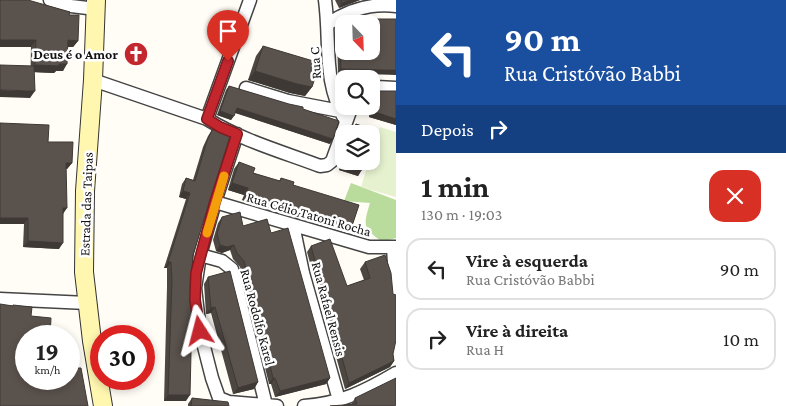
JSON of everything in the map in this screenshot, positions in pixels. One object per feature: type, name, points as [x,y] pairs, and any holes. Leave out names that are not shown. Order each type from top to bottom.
[{"type":"main road","name":"Estrada das Taipas","points":[[96,4],[85,191],[84,272],[103,406]]},
{"type":"street","points":[[50,0],[71,6],[96,4]]},
{"type":"street","points":[[207,119],[250,0]]},
{"type":"street","name":"Rua C","points":[[325,0],[328,24],[329,74],[335,97]]},
{"type":"street","points":[[328,24],[350,11],[395,5]]},
{"type":"street","points":[[93,80],[207,119],[220,127],[320,166],[327,165],[332,161],[345,115]]},
{"type":"street","points":[[380,87],[396,88]]},
{"type":"street","points":[[246,88],[335,111]]},
{"type":"street","points":[[237,134],[200,255],[195,300],[206,356],[216,393],[223,401],[272,406]]},
{"type":"street","name":"Rua Célio Tatoni Rocha","points":[[215,202],[370,247],[395,247]]},
{"type":"street","name":"Rua Rafael Rensis","points":[[293,225],[303,273],[339,400]]},
{"type":"street","points":[[395,247],[396,296]]},
{"type":"street","name":"Rua Rodolfo Karel","points":[[200,255],[222,261],[232,269],[272,406]]},
{"type":"street","points":[[0,299],[88,304]]},
{"type":"street","points":[[304,406],[339,400],[367,390],[396,373]]},
{"type":"green space","points":[[380,127],[396,132],[396,197],[361,187],[366,170],[380,170]]},
{"type":"green space","points":[[351,183],[396,200],[396,238],[382,242],[368,229],[366,217],[370,203],[344,201]]},
{"type":"building","points":[[0,0],[28,0],[70,12],[69,15],[79,15],[78,41],[68,40],[67,64],[59,64],[59,66],[35,65],[36,40],[0,40]]},
{"type":"building","points":[[380,19],[396,19],[396,70],[341,69],[341,60],[380,60]]},
{"type":"building","points":[[263,46],[320,63],[312,87],[255,71]]},
{"type":"building","points":[[0,65],[34,66],[35,91],[0,90]]},
{"type":"building","points":[[229,86],[303,107],[303,109],[339,121],[338,125],[335,125],[333,139],[237,108],[234,116],[220,111]]},
{"type":"building","points":[[380,91],[396,91],[396,119],[380,114]]},
{"type":"building","points":[[0,123],[49,125],[48,142],[73,142],[72,163],[66,163],[67,208],[63,208],[63,243],[28,241],[28,218],[0,218]]},
{"type":"building","points":[[212,130],[217,130],[230,136],[193,255],[191,283],[194,311],[192,311],[190,395],[168,395],[172,281],[171,262],[168,262],[190,193],[183,191],[186,178],[195,181]]},
{"type":"building","points":[[239,162],[255,168],[253,173],[280,181],[281,178],[294,182],[293,185],[359,205],[352,226],[247,194],[248,188],[232,183]]},
{"type":"building","points":[[240,212],[243,226],[267,219],[271,233],[288,228],[330,378],[280,391],[275,378],[273,378],[244,261],[237,253],[234,245],[227,247],[220,245],[217,234],[222,217]]},
{"type":"building","points":[[330,239],[347,286],[370,278],[365,262],[385,255],[391,273],[393,294],[396,295],[394,361],[349,383],[311,246]]},
{"type":"building","points":[[230,271],[258,382],[238,388],[215,307],[211,308],[208,277]]},
{"type":"building","points":[[0,304],[32,307],[31,316],[51,318],[51,325],[15,325],[15,390],[80,390],[81,368],[88,406],[0,406]]},
{"type":"building","points":[[396,378],[396,405],[394,406],[330,406],[357,404],[355,398]]},
{"type":"building","points":[[192,398],[228,402],[229,406],[191,406]]},
{"type":"slow traffic","points":[[207,233],[224,176]]},
{"type":"place","name":"Deus é o Amor","points":[[136,54]]},
{"type":"route","points":[[200,331],[195,300],[196,273],[215,202],[237,134],[207,119],[228,61]]}]
